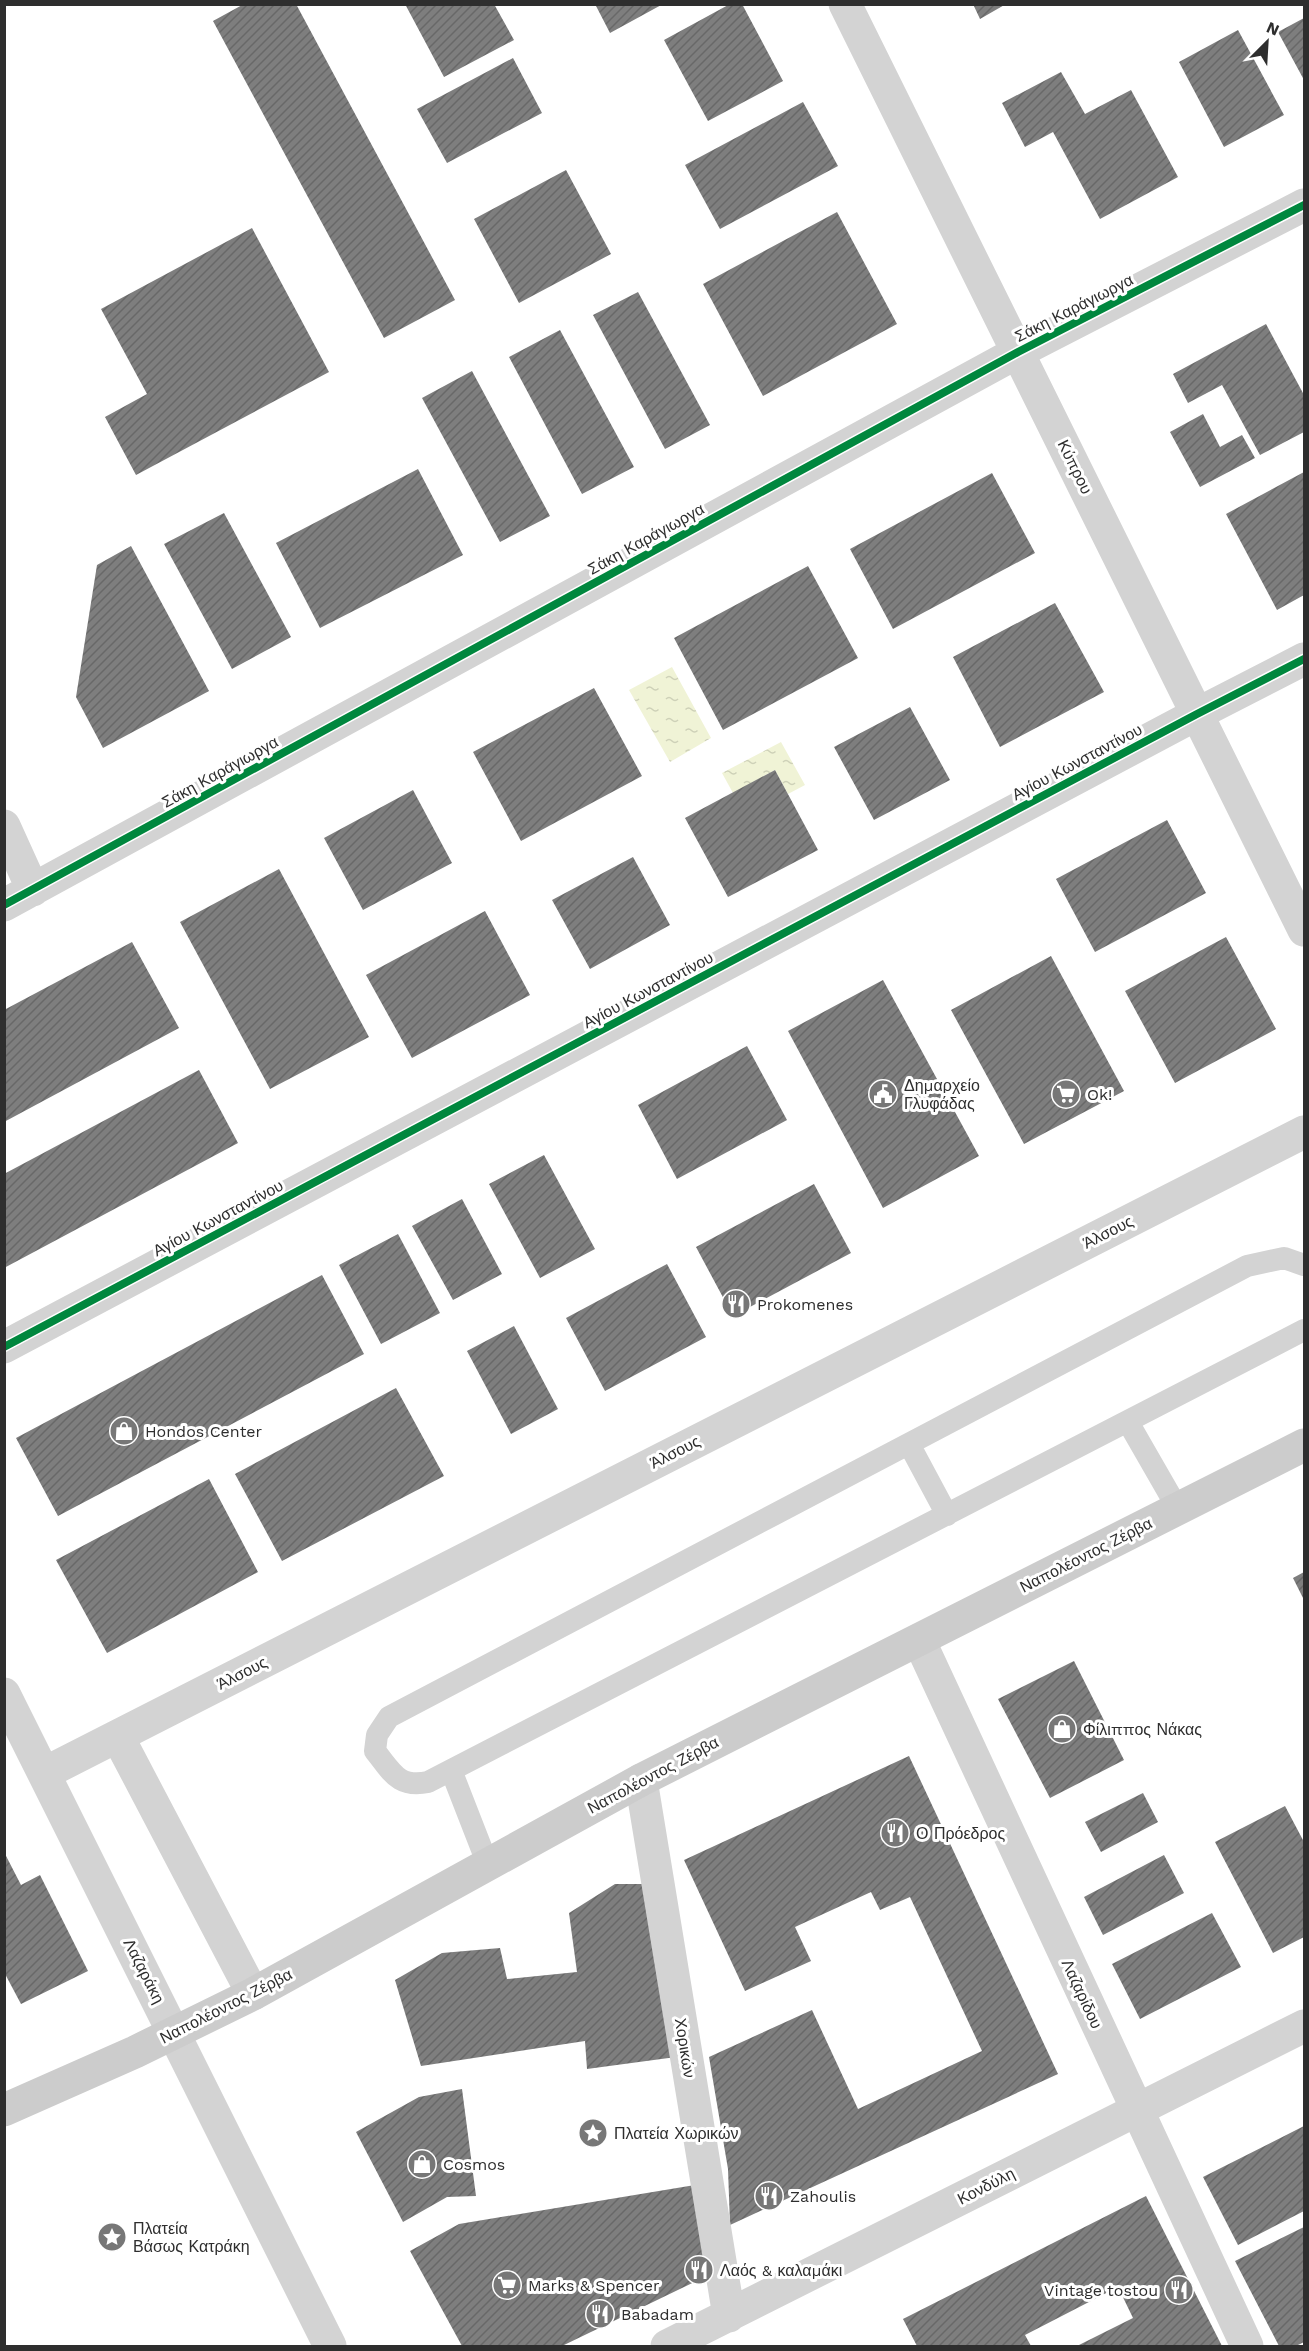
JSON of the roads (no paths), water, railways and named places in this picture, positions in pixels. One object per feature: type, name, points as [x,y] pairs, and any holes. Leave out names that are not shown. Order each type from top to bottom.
[{"type":"main road","name":"Ναπολέοντος Ζέρβα","points":[[4,2110],[175,2033],[253,1994],[641,1780],[1305,1445]]},
{"type":"street","name":"Κύπρου","points":[[845,4],[1305,930]]},
{"type":"street","name":"Σάκη Καράγιωργα","points":[[4,905],[1018,352],[1305,205]]},
{"type":"street","name":"Αγίου Κωνσταντίνου","points":[[4,1347],[1197,714],[1305,659]]},
{"type":"street","points":[[4,826],[33,890]]},
{"type":"street","name":"Άλσους","points":[[45,1773],[1305,1132]]},
{"type":"street","name":"Λαζαρίδου","points":[[919,1640],[1247,2346]]},
{"type":"street","name":"Λαζαράκη","points":[[4,1694],[330,2346]]},
{"type":"street","points":[[118,1737],[253,1994]]},
{"type":"street","name":"Χορικών","points":[[641,1780],[729,2316]]},
{"type":"street","name":"Κονδύλη","points":[[667,2346],[1305,2026]]},
{"type":"lane","points":[[1305,1265],[1284,1258],[1247,1266],[389,1718],[381,1727],[375,1743],[375,1751],[401,1780],[409,1784],[422,1783],[451,1770],[1305,1330]]},
{"type":"lane","points":[[1128,1422],[1178,1509]]},
{"type":"lane","points":[[909,1444],[947,1515]]},
{"type":"lane","points":[[451,1770],[488,1865]]},
{"type":"water","points":[[672,667],[711,738],[670,762],[629,690]]},
{"type":"water","points":[[781,742],[805,785],[788,794],[775,770],[733,793],[722,773]]},
{"type":"place","name":"Δημαρχείο Γλυφάδας","points":[[883,1094]]},
{"type":"place","name":"Ok!","points":[[1066,1094]]},
{"type":"place","name":"Prokomenes","points":[[736,1304]]},
{"type":"place","name":"Hondos Center","points":[[124,1431]]},
{"type":"place","name":"Φίλιππος Νάκας","points":[[1062,1729]]},
{"type":"place","name":"Ο Πρόεδρος","points":[[895,1833]]},
{"type":"place","name":"Πλατεία Χωρικών","points":[[593,2133]]},
{"type":"place","name":"Cosmos","points":[[422,2164]]},
{"type":"place","name":"Zahoulis","points":[[769,2196]]},
{"type":"place","name":"Πλατεία Βάσως Κατράκη","points":[[112,2237]]},
{"type":"place","name":"Λαός & καλαμάκι","points":[[699,2270]]},
{"type":"place","name":"Marks & Spencer","points":[[507,2285]]},
{"type":"place","name":"Vintage tostou","points":[[1179,2290]]},
{"type":"place","name":"Babadam","points":[[600,2314]]}]
